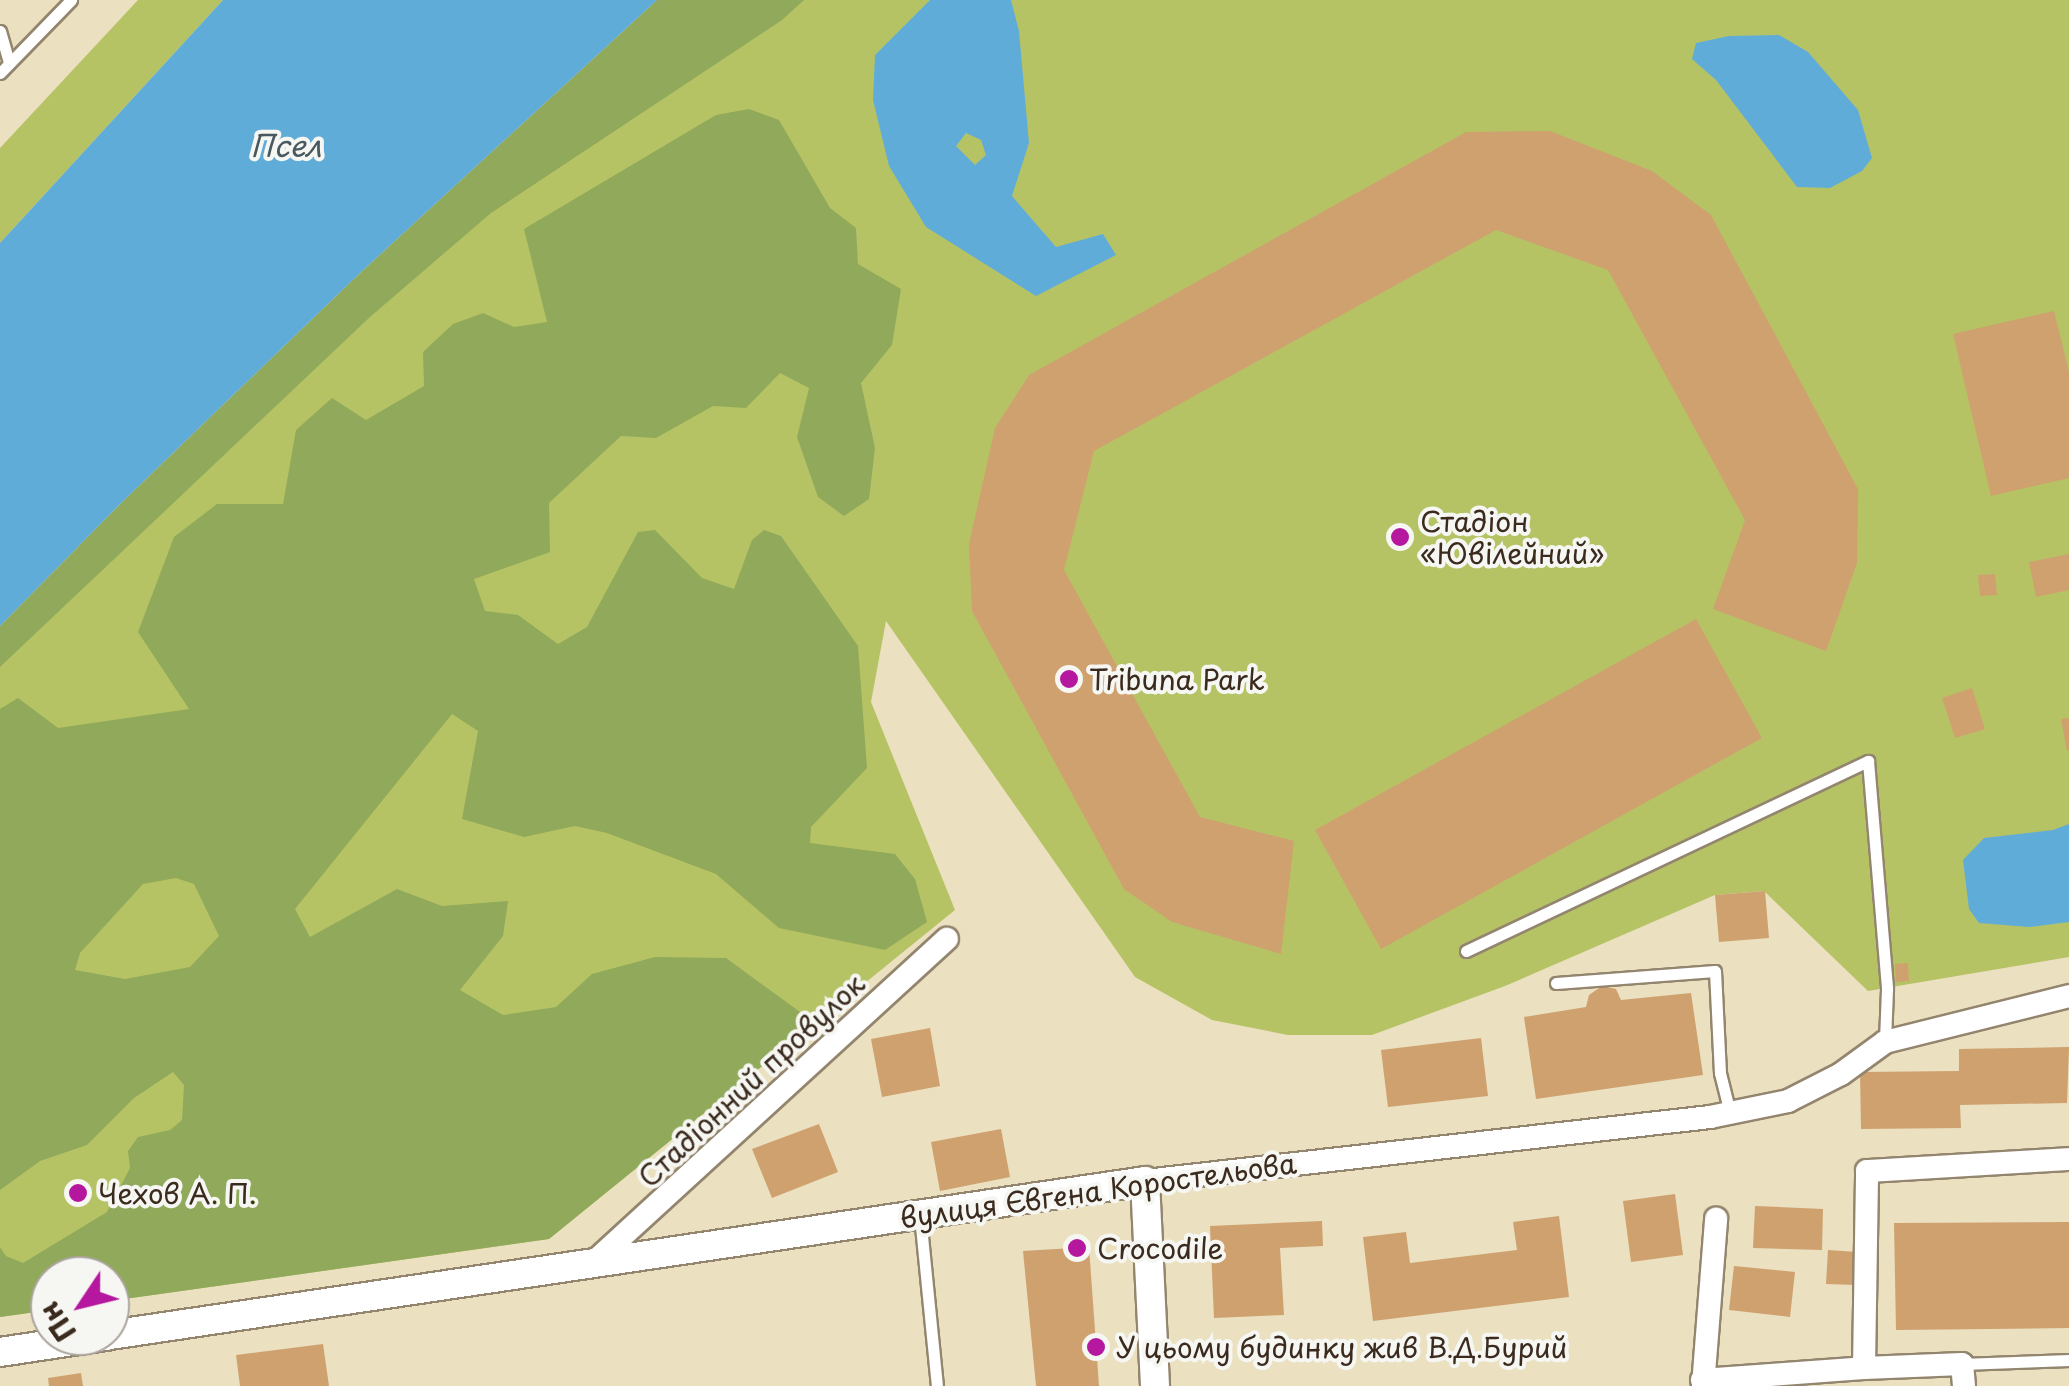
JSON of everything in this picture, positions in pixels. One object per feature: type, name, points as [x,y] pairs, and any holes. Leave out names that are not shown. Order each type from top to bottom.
[{"type":"street","name":"Стадіонний провулок","points":[[593,1263],[947,939]]},
{"type":"street","name":"вулиця Євгена Коростельова","points":[[130,1333],[1145,1181],[1730,1113],[1788,1101],[1841,1074],[1885,1042],[2069,996]]},
{"type":"street","points":[[1864,1368],[1867,1170],[2069,1158]]},
{"type":"street","points":[[1145,1181],[1155,1386]]},
{"type":"street","points":[[1716,1220],[1702,1383],[1864,1368],[1963,1375]]},
{"type":"street","name":"вулиця Євгена Коростельова","points":[[0,1352],[30,1348]]},
{"type":"lane","points":[[4,68],[72,0]]},
{"type":"lane","points":[[0,31],[4,68]]},
{"type":"lane","points":[[1466,951],[1868,761],[1887,989],[1885,1042]]},
{"type":"lane","points":[[1556,983],[1714,970],[1720,1073],[1730,1113]]},
{"type":"lane","points":[[920,1215],[937,1386]]},
{"type":"lane","points":[[1963,1375],[2069,1360]]},
{"type":"green space","points":[[138,0],[223,0],[0,243],[0,148]]},
{"type":"green space","points":[[657,0],[2069,0],[2069,957],[1868,991],[1764,891],[1715,895],[1505,986],[1372,1035],[1288,1035],[1212,1020],[1135,977],[886,621],[871,702],[955,910],[549,1239],[130,1298],[130,1256],[30,1256],[30,1313],[0,1317],[0,626]]},
{"type":"green space","points":[[657,0],[804,0],[782,20],[491,213],[370,317],[0,667],[0,626],[119,505],[360,273]]},
{"type":"green space","points":[[749,109],[779,120],[830,208],[856,228],[858,264],[901,289],[892,345],[861,383],[875,448],[869,499],[844,516],[818,497],[797,437],[809,388],[780,373],[746,408],[713,406],[656,438],[621,436],[549,503],[550,552],[474,579],[485,611],[518,615],[558,644],[587,627],[638,532],[655,530],[702,578],[734,589],[752,540],[764,530],[781,536],[858,646],[867,768],[811,827],[810,843],[895,854],[915,879],[927,922],[885,950],[779,928],[716,874],[607,833],[575,826],[524,837],[462,819],[478,731],[452,714],[295,909],[310,937],[397,889],[442,906],[508,901],[503,936],[460,990],[503,1015],[556,1007],[592,974],[655,957],[726,958],[815,1023],[549,1239],[130,1298],[130,1256],[35,1256],[107,1212],[130,1168],[128,1151],[138,1137],[170,1130],[182,1120],[184,1085],[173,1072],[134,1098],[87,1145],[40,1161],[0,1190],[0,709],[18,698],[58,728],[189,709],[138,632],[174,537],[217,504],[283,504],[296,430],[332,398],[366,420],[424,386],[423,352],[453,324],[483,313],[514,327],[547,322],[524,229],[716,115]],"holes":[[[176,878],[194,884],[219,936],[190,967],[125,979],[75,970],[80,953],[143,884]]]},
{"type":"green space","points":[[0,1247],[6,1256],[23,1263],[30,1259],[30,1313],[0,1317]]},
{"type":"water","name":"Псел","points":[[223,0],[657,0],[360,273],[119,505],[0,626],[0,243]]},
{"type":"water","points":[[930,0],[1011,0],[1019,31],[1029,143],[1012,196],[1056,247],[1103,234],[1116,255],[1036,296],[926,227],[889,166],[873,100],[875,55]],"holes":[[[966,133],[981,140],[986,155],[975,165],[956,146]]]},
{"type":"water","points":[[1779,35],[1808,52],[1858,110],[1872,158],[1862,171],[1830,188],[1797,187],[1716,80],[1692,59],[1696,43],[1729,36]]},
{"type":"water","points":[[2069,824],[2069,922],[2029,927],[1979,923],[1969,909],[1963,860],[1984,838],[2053,830]]},
{"type":"building","points":[[1550,131],[1652,171],[1711,215],[1858,489],[1857,563],[1826,651],[1713,609],[1745,520],[1608,270],[1496,230],[1094,451],[1064,570],[1200,817],[1294,841],[1281,954],[1172,922],[1124,889],[972,611],[969,544],[995,428],[1029,375],[1466,132]]},
{"type":"building","points":[[2054,311],[2069,372],[2069,478],[1991,496],[1953,334]]},
{"type":"building","points":[[2069,554],[2069,590],[2036,597],[2029,562]]},
{"type":"building","points":[[1995,574],[1997,595],[1980,596],[1978,575]]},
{"type":"building","points":[[1696,619],[1762,738],[1381,949],[1315,830]]},
{"type":"building","points":[[1972,688],[1985,729],[1955,738],[1942,698]]},
{"type":"building","points":[[2069,718],[2069,750],[2067,751],[2061,719]]},
{"type":"building","points":[[1765,891],[1769,938],[1719,942],[1715,895]]},
{"type":"building","points":[[1908,963],[1909,981],[1896,982],[1895,964]]},
{"type":"building","points":[[1602,986],[1616,989],[1621,1000],[1691,993],[1703,1075],[1536,1099],[1524,1017],[1586,1007],[1589,995]]},
{"type":"building","points":[[930,1028],[940,1086],[882,1097],[871,1039]]},
{"type":"building","points":[[1481,1038],[1488,1096],[1388,1107],[1381,1050]]},
{"type":"building","points":[[2069,1047],[2067,1103],[1960,1105],[1961,1128],[1861,1129],[1860,1072],[1959,1071],[1959,1049]]},
{"type":"building","points":[[819,1124],[838,1172],[772,1198],[752,1149]]},
{"type":"building","points":[[1001,1129],[1010,1177],[940,1191],[931,1142]]},
{"type":"building","points":[[1675,1194],[1683,1255],[1631,1262],[1623,1201]]},
{"type":"building","points":[[1755,1206],[1823,1209],[1822,1250],[1753,1248]]},
{"type":"building","points":[[1559,1216],[1569,1297],[1373,1321],[1363,1237],[1406,1232],[1410,1263],[1517,1250],[1513,1222]]},
{"type":"building","points":[[1322,1221],[1323,1246],[1280,1248],[1284,1315],[1214,1318],[1210,1226]]},
{"type":"building","points":[[2069,1222],[2069,1328],[1896,1330],[1894,1223]]},
{"type":"building","points":[[1089,1247],[1099,1386],[1036,1386],[1023,1251]]},
{"type":"building","points":[[1828,1250],[1857,1252],[1856,1285],[1826,1284]]},
{"type":"building","points":[[1734,1266],[1795,1272],[1790,1317],[1729,1310]]},
{"type":"building","points":[[323,1344],[329,1386],[240,1386],[236,1355]]},
{"type":"building","points":[[81,1373],[83,1386],[49,1386],[48,1378]]},
{"type":"place","name":"Стадіон «Ювілейний»","points":[[1400,537]]},
{"type":"place","name":"Tribuna Park","points":[[1069,679]]},
{"type":"place","name":"Чехов А. П.","points":[[78,1193]]},
{"type":"place","name":"Crocodile","points":[[1077,1248]]},
{"type":"place","name":"У цьому будинку жив В.Д.Бурий","points":[[1096,1347]]}]
